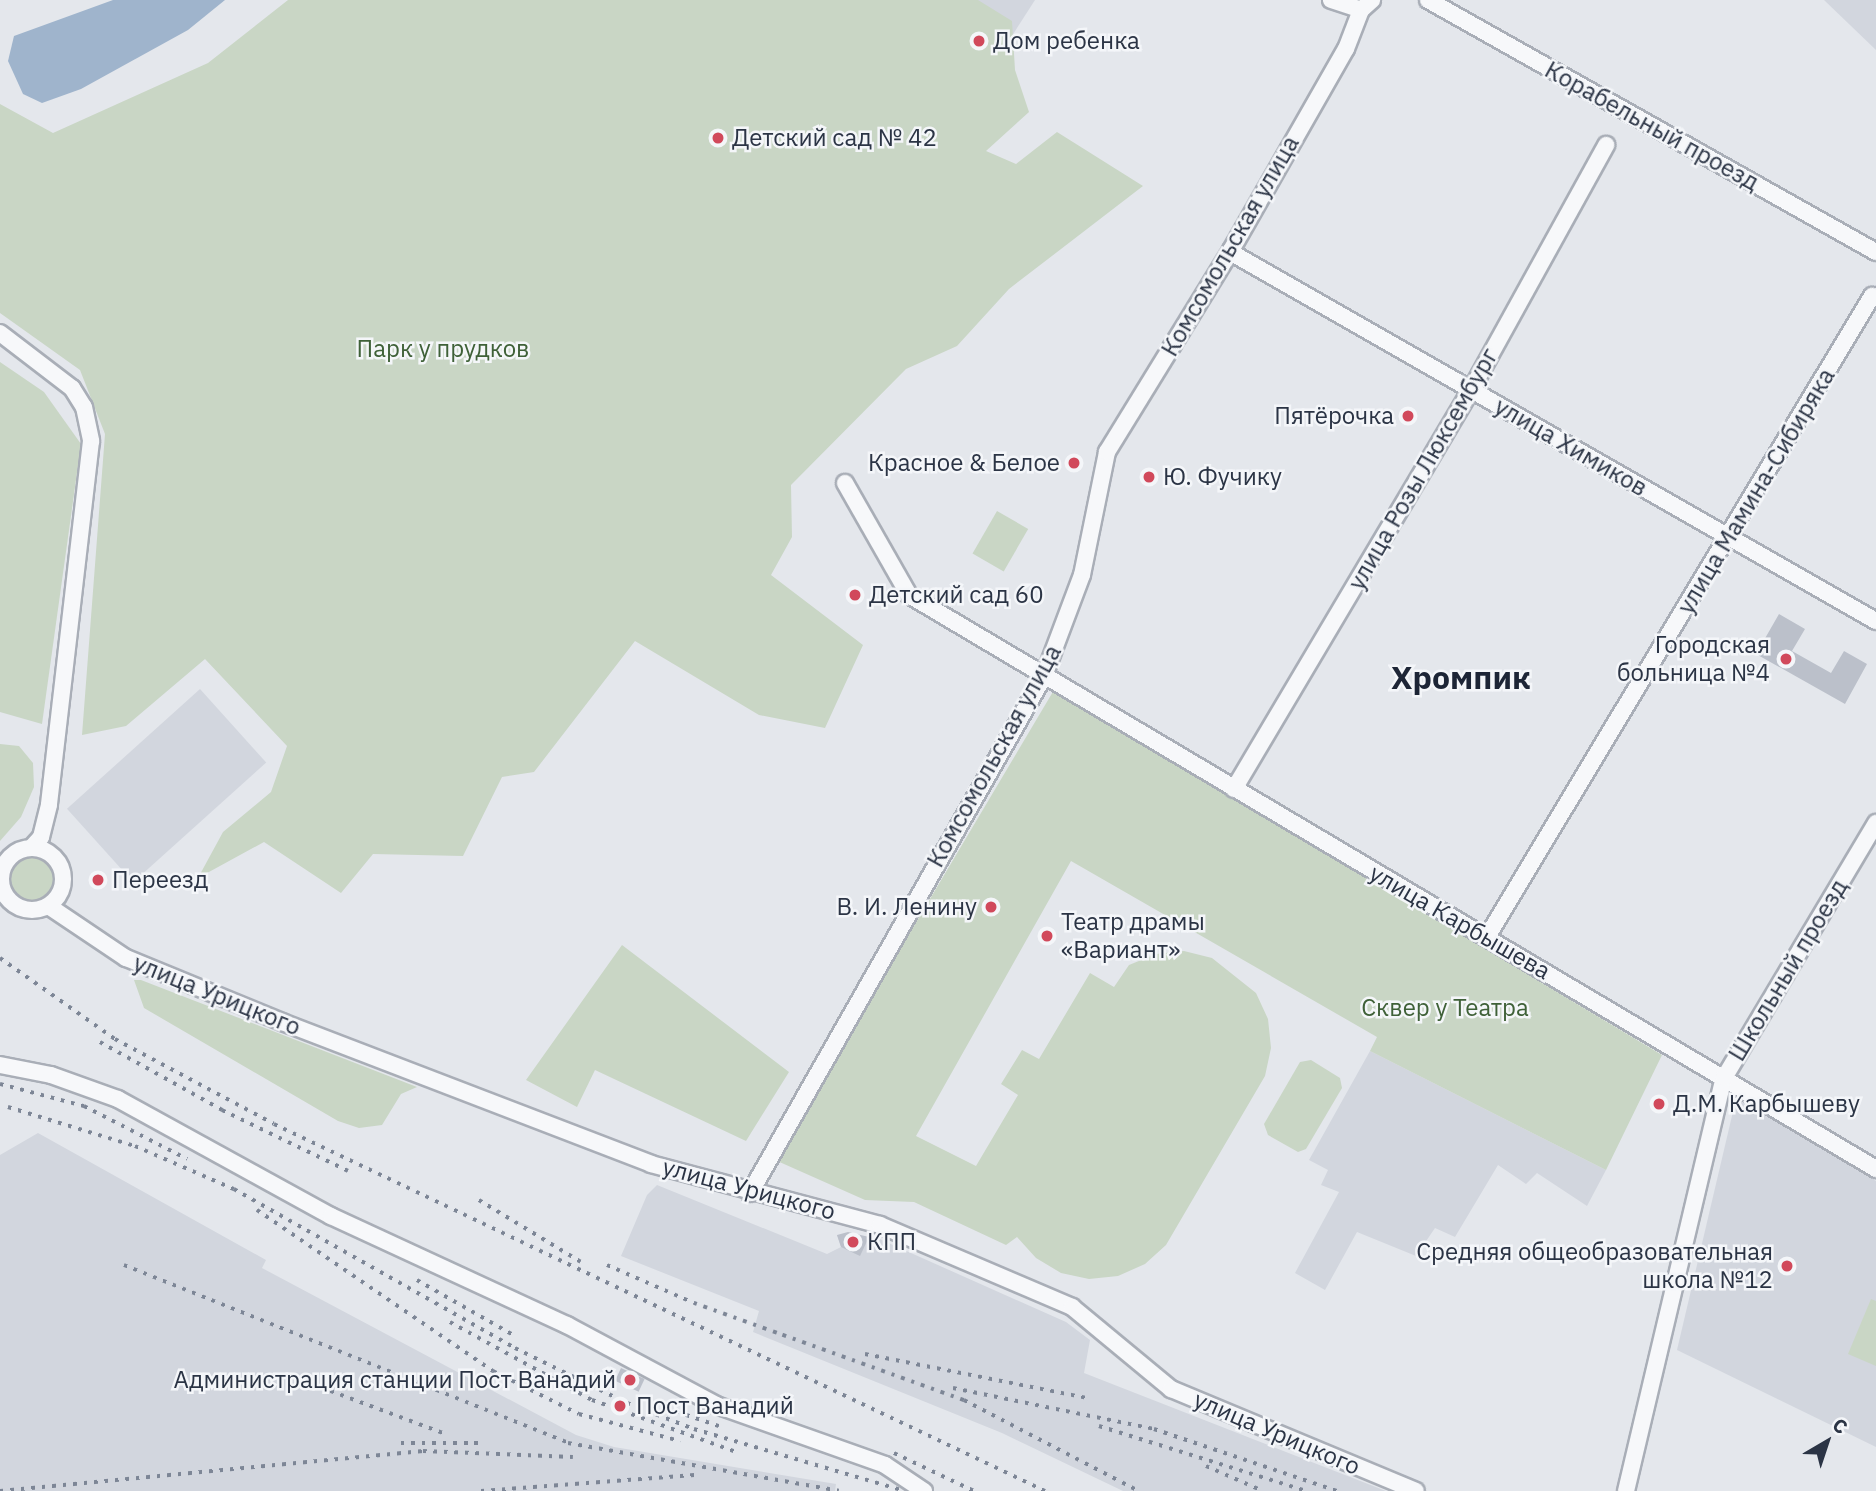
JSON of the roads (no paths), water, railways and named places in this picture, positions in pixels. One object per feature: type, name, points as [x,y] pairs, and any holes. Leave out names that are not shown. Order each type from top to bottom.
[{"type":"street","points":[[1331,0],[1366,5]]},
{"type":"street","name":"Корабельный проезд","points":[[1428,0],[1876,252]]},
{"type":"street","name":"Комсомольская улица","points":[[750,1193],[1044,676],[1082,575],[1107,452],[1230,252],[1346,49],[1366,5]]},
{"type":"street","name":"улица Розы Люксембург","points":[[1234,789],[1471,390],[1606,145]]},
{"type":"street","name":"улица Химиков","points":[[1230,252],[1876,621]]},
{"type":"street","name":"улица Мамина-Сибиряка","points":[[1487,937],[1872,296]]},
{"type":"street","points":[[0,332],[72,388],[83,407],[92,441],[55,763],[39,845]]},
{"type":"street","name":"улица Карбышева","points":[[845,483],[909,596],[1876,1169]]},
{"type":"street","name":"Школьный проезд","points":[[1626,1491],[1724,1078],[1876,823]]},
{"type":"street","points":[[39,845],[61,869],[55,901],[19,907],[1,884],[8,857],[39,845]]},
{"type":"street","name":"улица Урицкого","points":[[55,901],[126,958],[252,1010],[651,1164],[750,1193],[880,1225],[1072,1307],[1171,1390],[1416,1491]]},
{"type":"street","points":[[0,1065],[51,1075],[118,1099],[331,1216],[567,1325],[716,1405],[885,1465],[924,1491]]},
{"type":"water","points":[[113,0],[225,0],[188,30],[81,89],[42,103],[23,94],[8,61],[14,36]]},
{"type":"railway","points":[[0,958],[115,1039],[274,1124],[1045,1491]]},
{"type":"railway","points":[[100,1042],[222,1110],[348,1171]]},
{"type":"railway","points":[[0,1084],[84,1106],[187,1159]]},
{"type":"railway","points":[[8,1107],[135,1146],[234,1189],[515,1348],[627,1403],[694,1429],[905,1491]]},
{"type":"railway","points":[[479,1200],[581,1262]]},
{"type":"railway","points":[[257,1210],[493,1371],[579,1414],[680,1441]]},
{"type":"railway","points":[[124,1265],[568,1443],[839,1491]]},
{"type":"railway","points":[[607,1265],[694,1303],[964,1400],[1139,1491]]},
{"type":"railway","points":[[417,1280],[517,1337]]},
{"type":"railway","points":[[450,1322],[592,1400],[739,1453]]},
{"type":"railway","points":[[865,1354],[1087,1398]]},
{"type":"railway","points":[[301,1380],[448,1435]]},
{"type":"railway","points":[[953,1388],[1154,1429],[1337,1491]]},
{"type":"railway","points":[[666,1408],[719,1426]]},
{"type":"railway","points":[[1099,1426],[1306,1491]]},
{"type":"railway","points":[[401,1443],[484,1443]]},
{"type":"railway","points":[[0,1491],[423,1451],[573,1457]]},
{"type":"railway","points":[[894,1453],[974,1491]]},
{"type":"railway","points":[[1206,1466],[1263,1491]]},
{"type":"railway","points":[[481,1491],[694,1475]]},
{"type":"place","name":"Дом ребенка","points":[[979,41]]},
{"type":"place","name":"Детский сад № 42","points":[[718,138]]},
{"type":"place","name":"Пятёрочка","points":[[1408,416]]},
{"type":"place","name":"Красное & Белое","points":[[1074,463]]},
{"type":"place","name":"Ю. Фучику","points":[[1149,477]]},
{"type":"place","name":"Детский сад 60","points":[[855,595]]},
{"type":"place","name":"Городская больница №4","points":[[1786,659]]},
{"type":"place","name":"Переезд","points":[[98,880]]},
{"type":"place","name":"В. И. Ленину","points":[[991,907]]},
{"type":"place","name":"Театр драмы «Вариант»","points":[[1047,936]]},
{"type":"place","name":"Д.М. Карбышеву","points":[[1659,1104]]},
{"type":"place","name":"КПП","points":[[853,1242]]},
{"type":"place","name":"Средняя общеобразовательная школа №12","points":[[1787,1266]]},
{"type":"place","name":"Администрация станции Пост Ванадий","points":[[630,1380]]},
{"type":"place","name":"Пост Ванадий","points":[[620,1406]]},
{"type":"district","name":"Хромпик","points":[[1461,677]]},
{"type":"park label","name":"Парк у прудков","points":[[443,349]]},
{"type":"park label","name":"Сквер у Театра","points":[[1445,1008]]}]
